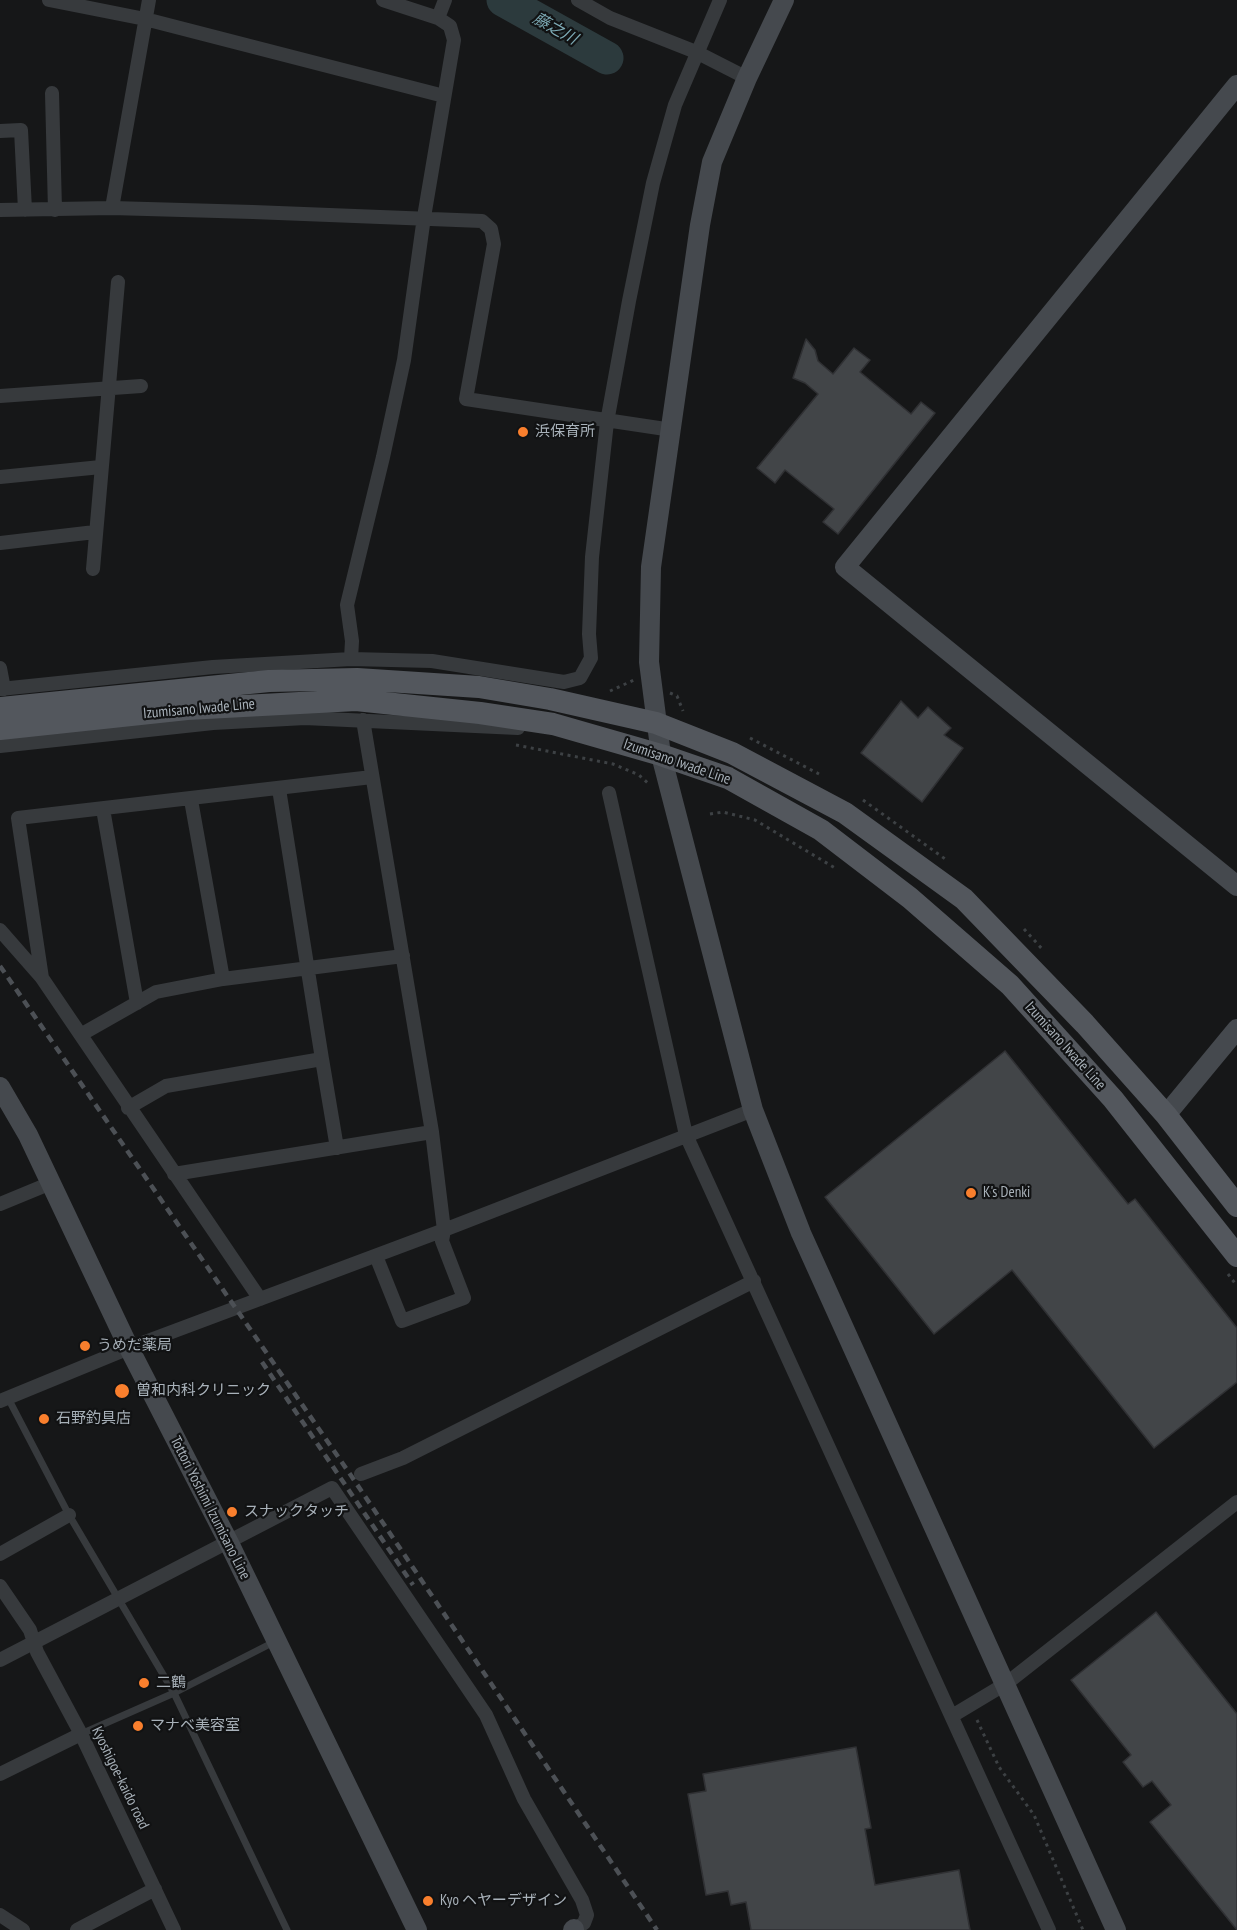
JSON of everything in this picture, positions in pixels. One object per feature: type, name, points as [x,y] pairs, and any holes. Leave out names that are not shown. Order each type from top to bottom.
[{"type":"main road","name":"Izumisano Iwade Line","points":[[0,729],[108,706],[269,681],[357,680],[479,687],[550,699],[656,723],[732,753],[845,813],[964,899],[1085,1024],[1166,1115],[1237,1206]]},
{"type":"main road","name":"Izumisano Iwade Line","points":[[1,695],[108,706],[197,708],[356,700],[480,712],[578,730],[728,778],[810,824],[910,898],[1010,985],[1113,1099],[1230,1262]]},
{"type":"street","points":[[50,0],[146,19],[444,96]]},
{"type":"street","points":[[112,208],[149,0]]},
{"type":"street","points":[[351,659],[352,641],[347,605],[404,360],[424,217],[454,40],[442,9],[383,0]]},
{"type":"street","points":[[578,0],[610,18],[696,52],[747,78]]},
{"type":"street","points":[[0,668],[1,695],[213,668],[351,659],[432,661],[564,682],[580,678],[591,658],[589,633],[592,557],[607,422],[653,183],[675,105],[720,0]]},
{"type":"street","points":[[784,0],[747,78],[712,162],[700,225],[651,567],[649,662],[661,755],[753,1110],[801,1233],[1007,1683],[1116,1930]]},
{"type":"street","points":[[1237,86],[845,567],[1237,886]]},
{"type":"street","points":[[52,93],[55,210]]},
{"type":"street","points":[[0,130],[21,130],[25,210]]},
{"type":"street","points":[[0,210],[112,208],[482,220],[491,229],[494,244],[466,399],[672,430]]},
{"type":"street","points":[[93,569],[118,282]]},
{"type":"street","points":[[0,396],[141,386]]},
{"type":"street","points":[[0,477],[101,467]]},
{"type":"street","points":[[0,543],[95,532]]},
{"type":"street","points":[[0,746],[213,723],[305,718],[578,730]]},
{"type":"street","points":[[363,720],[432,1132],[444,1230],[442,1240],[464,1298],[402,1322],[376,1256]]},
{"type":"street","points":[[42,978],[18,818],[191,800],[372,777]]},
{"type":"street","points":[[279,789],[337,1148]]},
{"type":"street","points":[[609,793],[686,1136],[1048,1930]]},
{"type":"street","points":[[191,800],[223,979]]},
{"type":"street","points":[[103,809],[137,1003]]},
{"type":"street","points":[[0,930],[42,978],[82,1034],[128,1108],[260,1299]]},
{"type":"street","points":[[82,1034],[156,992],[223,979],[403,956]]},
{"type":"street","points":[[1166,1115],[1237,1029]]},
{"type":"street","points":[[128,1108],[166,1086],[322,1059]]},
{"type":"street","name":"Tottori Yoshimi Izumisano Line","points":[[0,1087],[51,1183],[129,1348],[229,1543],[417,1930]]},
{"type":"street","points":[[4,1400],[129,1348],[376,1256],[753,1110]]},
{"type":"street","points":[[174,1174],[432,1132]]},
{"type":"street","points":[[0,1204],[51,1183]]},
{"type":"street","points":[[361,1474],[404,1458],[754,1281]]},
{"type":"street","points":[[0,1660],[332,1488],[486,1715],[524,1799],[582,1900],[587,1915],[584,1923],[574,1930]]},
{"type":"street","points":[[952,1716],[1007,1683],[1237,1502]]},
{"type":"street","points":[[0,1554],[69,1515]]},
{"type":"street","name":"Kyoshigoe-kaido road","points":[[0,1586],[30,1630],[36,1652],[81,1734],[174,1930]]},
{"type":"street","points":[[0,1774],[81,1734]]},
{"type":"street","points":[[77,1930],[155,1889]]},
{"type":"street","points":[[0,1915],[23,1930]]},
{"type":"lane","points":[[4,1400],[174,1693],[287,1930]]},
{"type":"lane","points":[[81,1734],[174,1693],[276,1641]]},
{"type":"path","points":[[602,689],[612,691],[638,677]]},
{"type":"path","points":[[511,744],[613,764],[639,775],[655,788]]},
{"type":"path","points":[[710,814],[723,812],[755,820],[844,873]]},
{"type":"path","points":[[1230,1262],[1237,1286]]},
{"type":"path","points":[[976,1718],[999,1767],[1034,1815],[1083,1930]]},
{"type":"building","points":[[806,339],[815,350],[818,361],[833,374],[854,348],[870,360],[860,372],[911,414],[921,402],[935,413],[838,534],[823,522],[834,509],[785,470],[775,483],[757,468],[818,394],[805,383],[793,378]]},
{"type":"building","points":[[901,701],[918,718],[928,707],[951,728],[944,735],[963,748],[922,802],[861,753]]},
{"type":"building","points":[[1005,1051],[1128,1204],[1135,1199],[1237,1328],[1237,1382],[1154,1448],[1012,1270],[934,1334],[825,1197]]},
{"type":"building","points":[[1156,1612],[1237,1714],[1237,1930],[1150,1822],[1171,1805],[1152,1781],[1143,1787],[1123,1762],[1131,1755],[1071,1680]]},
{"type":"building","points":[[856,1747],[871,1828],[865,1829],[875,1885],[959,1870],[970,1930],[751,1930],[746,1902],[731,1905],[728,1891],[706,1895],[688,1794],[706,1791],[703,1774]]},
{"type":"waterway","name":"藤之川","points":[[503,0],[607,58]]},
{"type":"railway","points":[[0,966],[352,1477],[657,1930]]},
{"type":"railway","points":[[262,1362],[413,1585]]},
{"type":"place","name":"浜保育所","points":[[523,432]]},
{"type":"place","name":"K's Denki","points":[[971,1193]]},
{"type":"place","name":"うめだ薬局","points":[[85,1346]]},
{"type":"place","name":"曽和内科クリニック","points":[[122,1391]]},
{"type":"place","name":"石野釣具店","points":[[44,1419]]},
{"type":"place","name":"スナックタッチ","points":[[232,1512]]},
{"type":"place","name":"二鶴","points":[[144,1683]]},
{"type":"place","name":"マナベ美容室","points":[[138,1726]]},
{"type":"place","name":"Kyo ヘヤーデザイン","points":[[428,1901]]}]
